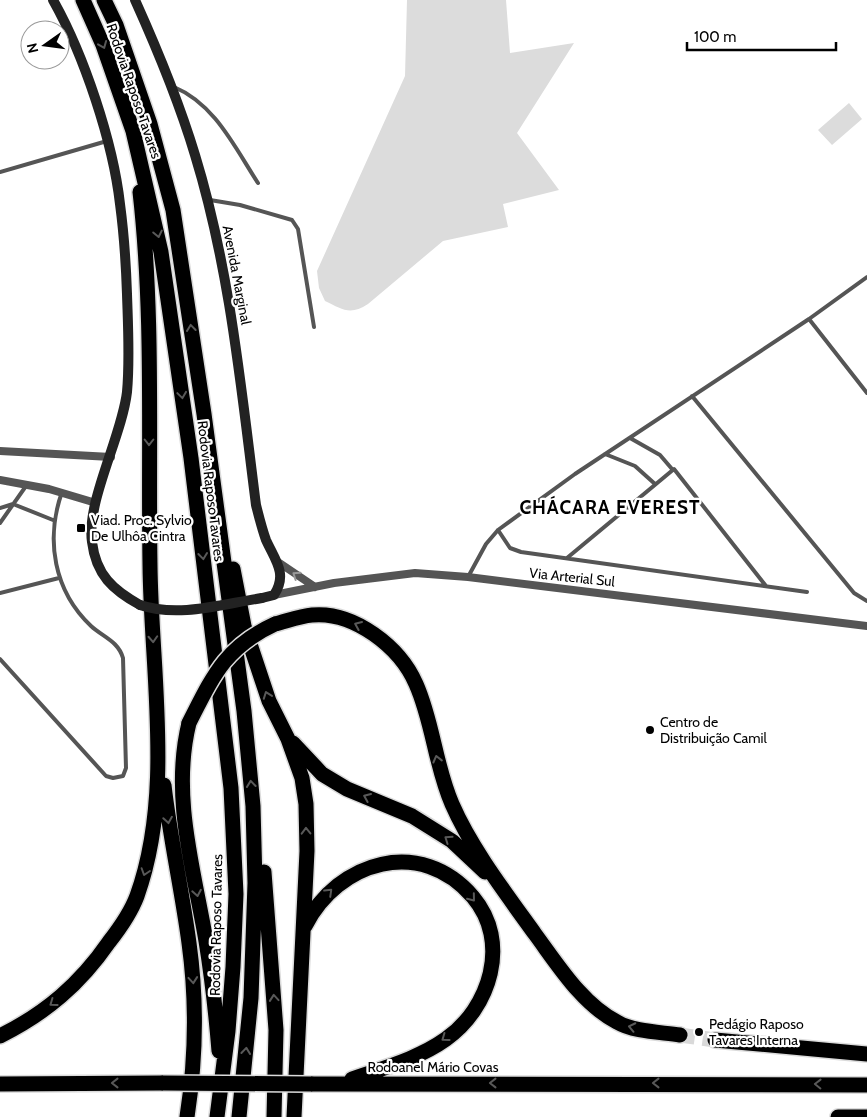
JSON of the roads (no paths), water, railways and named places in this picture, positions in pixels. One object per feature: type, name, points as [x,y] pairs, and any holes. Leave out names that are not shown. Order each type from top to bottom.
[{"type":"highway","name":"Rodovia Raposo Tavares","points":[[83,0],[103,45],[133,131],[162,252],[191,458],[231,788],[236,894],[232,976],[222,1088],[217,1117]]},
{"type":"highway","name":"Rodovia Raposo Tavares","points":[[104,0],[116,25],[150,124],[173,210],[209,452],[244,712],[253,806],[255,883],[252,998],[239,1117]]},
{"type":"highway","points":[[133,131],[142,209],[149,318],[150,568],[157,719],[166,805],[189,944],[194,992],[194,1071],[187,1117]]},
{"type":"highway","points":[[209,452],[244,626],[269,701],[288,739],[302,778],[306,804],[307,851],[294,1117]]},
{"type":"highway","points":[[222,1088],[215,1005],[184,813],[183,758],[189,723],[212,678],[229,655],[252,634],[275,624],[313,615],[345,620],[373,631],[395,652],[416,683],[441,777],[452,805],[498,883],[564,973],[606,1016],[619,1024],[680,1035]]},
{"type":"highway","points":[[0,1036],[54,1003],[77,984],[122,925],[136,898],[148,864],[155,823],[157,719]]},
{"type":"highway","points":[[288,739],[322,774],[347,789],[412,816],[452,841],[498,883]]},
{"type":"highway","points":[[253,806],[263,863],[276,1030],[274,1117]]},
{"type":"highway","points":[[302,932],[313,910],[337,884],[356,872],[378,865],[405,862],[433,868],[454,881],[473,897],[492,937],[493,965],[486,993],[472,1014],[459,1027],[446,1039],[410,1058],[339,1083]]},
{"type":"highway","points":[[715,1040],[867,1054]]},
{"type":"highway","name":"Rodoanel Mário Covas","points":[[0,1084],[867,1085]]},
{"type":"highway","points":[[838,1117],[867,1116]]},
{"type":"main road","points":[[53,0],[96,101],[120,202],[128,328],[127,393],[111,457],[96,502],[91,540],[94,558],[102,574],[117,592],[140,605],[167,612],[184,611],[274,595]]},
{"type":"main road","name":"Avenida Marginal","points":[[135,0],[172,86],[196,156],[207,199],[232,317],[256,506],[261,526],[278,562],[281,581],[274,595]]},
{"type":"street","points":[[0,450],[111,457]]},
{"type":"street","points":[[0,480],[28,484],[96,502]]},
{"type":"street","points":[[278,562],[315,587]]},
{"type":"street","name":"Via Arterial Sul","points":[[274,595],[315,587],[415,573],[468,577],[867,626]]},
{"type":"lane","points":[[172,86],[187,92],[198,100],[218,121],[258,184]]},
{"type":"lane","points":[[0,172],[107,141]]},
{"type":"lane","points":[[207,199],[250,208],[292,220],[298,229],[314,327]]},
{"type":"lane","points":[[468,577],[486,544],[498,530],[606,454],[809,319],[867,276]]},
{"type":"lane","points":[[809,319],[867,393]]},
{"type":"lane","points":[[692,396],[854,593],[867,601]]},
{"type":"lane","points":[[630,438],[660,455],[672,469],[676,470],[766,586]]},
{"type":"lane","points":[[606,454],[635,466],[655,484]]},
{"type":"lane","points":[[567,558],[672,469]]},
{"type":"lane","points":[[0,523],[28,484]]},
{"type":"lane","points":[[0,659],[106,776],[113,778],[123,776],[126,768],[125,672],[120,650],[78,613],[55,564],[53,520],[62,492]]},
{"type":"lane","points":[[0,508],[13,504],[53,520]]},
{"type":"lane","points":[[498,530],[510,548],[516,551],[808,592]]},
{"type":"lane","points":[[0,593],[60,578]]},
{"type":"tunnel","points":[[680,1035],[715,1040]]},
{"type":"place","name":"Viad. Proc. Sylvio De Ulhôa Cintra","points":[[81,528]]},
{"type":"place","name":"Centro de Distribuição Camil","points":[[650,730]]},
{"type":"place","name":"Pedágio Raposo Tavares Interna","points":[[699,1032]]},
{"type":"district","name":"CHÁCARA EVEREST","points":[[610,507]]}]
